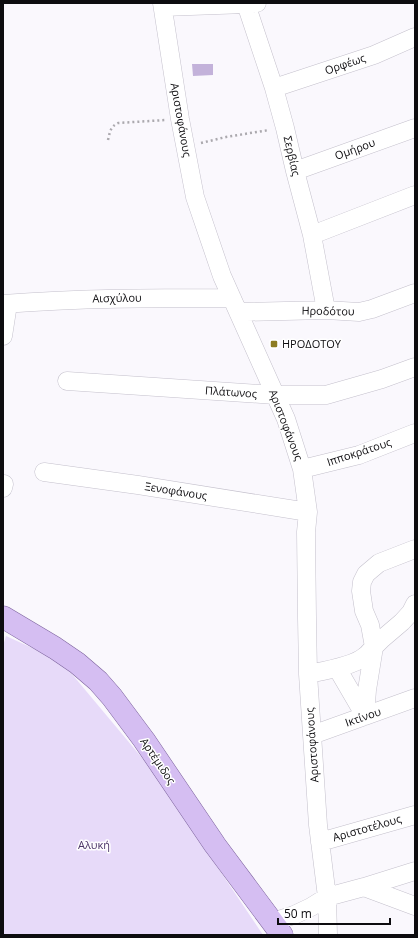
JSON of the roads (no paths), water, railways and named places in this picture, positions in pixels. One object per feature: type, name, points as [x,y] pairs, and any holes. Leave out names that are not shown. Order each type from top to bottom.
[{"type":"main road","name":"Αρτέμιδος","points":[[3,617],[55,648],[98,681],[112,697],[144,740],[214,845],[277,928]]},
{"type":"street","points":[[162,5],[252,4]]},
{"type":"street","name":"Σερβίας","points":[[252,4],[312,235],[326,310]]},
{"type":"street","name":"Αριστοφάνους","points":[[162,5],[180,119],[195,197],[222,276],[286,418],[302,468],[308,512],[306,548],[308,674],[317,817],[326,897],[328,935]]},
{"type":"street","name":"Ορφέως","points":[[274,88],[374,55],[415,37]]},
{"type":"street","name":"Ομήρου","points":[[295,171],[415,128]]},
{"type":"street","points":[[312,235],[415,195]]},
{"type":"street","name":"Ηροδότου","points":[[235,305],[359,312],[372,309],[415,293]]},
{"type":"street","name":"Αισχύλου","points":[[6,304],[49,300],[120,298],[235,305]]},
{"type":"street","points":[[3,336],[6,304]]},
{"type":"street","name":"Πλάτωνος","points":[[67,381],[275,395],[326,395],[382,379],[415,367]]},
{"type":"street","name":"Ιπποκράτους","points":[[302,468],[359,455],[415,433]]},
{"type":"street","name":"Ξενοφάνους","points":[[44,472],[138,485],[308,512]]},
{"type":"street","points":[[365,716],[374,647],[370,625],[364,611],[361,591],[362,582],[366,574],[379,563],[415,549]]},
{"type":"street","points":[[308,674],[337,668],[364,657],[402,622],[411,612],[415,604]]},
{"type":"street","points":[[337,668],[365,716]]},
{"type":"street","name":"Ικτίνου","points":[[312,734],[415,698]]},
{"type":"street","name":"Αριστοτέλους","points":[[320,842],[415,814]]},
{"type":"street","points":[[277,928],[294,915],[311,907],[326,897],[415,871]]},
{"type":"street","points":[[364,887],[415,906]]},
{"type":"place","name":"ΗΡΟΔΟΤΟΥ","points":[[274,344]]},
{"type":"park label","name":"Αλυκή","points":[[94,845]]}]
